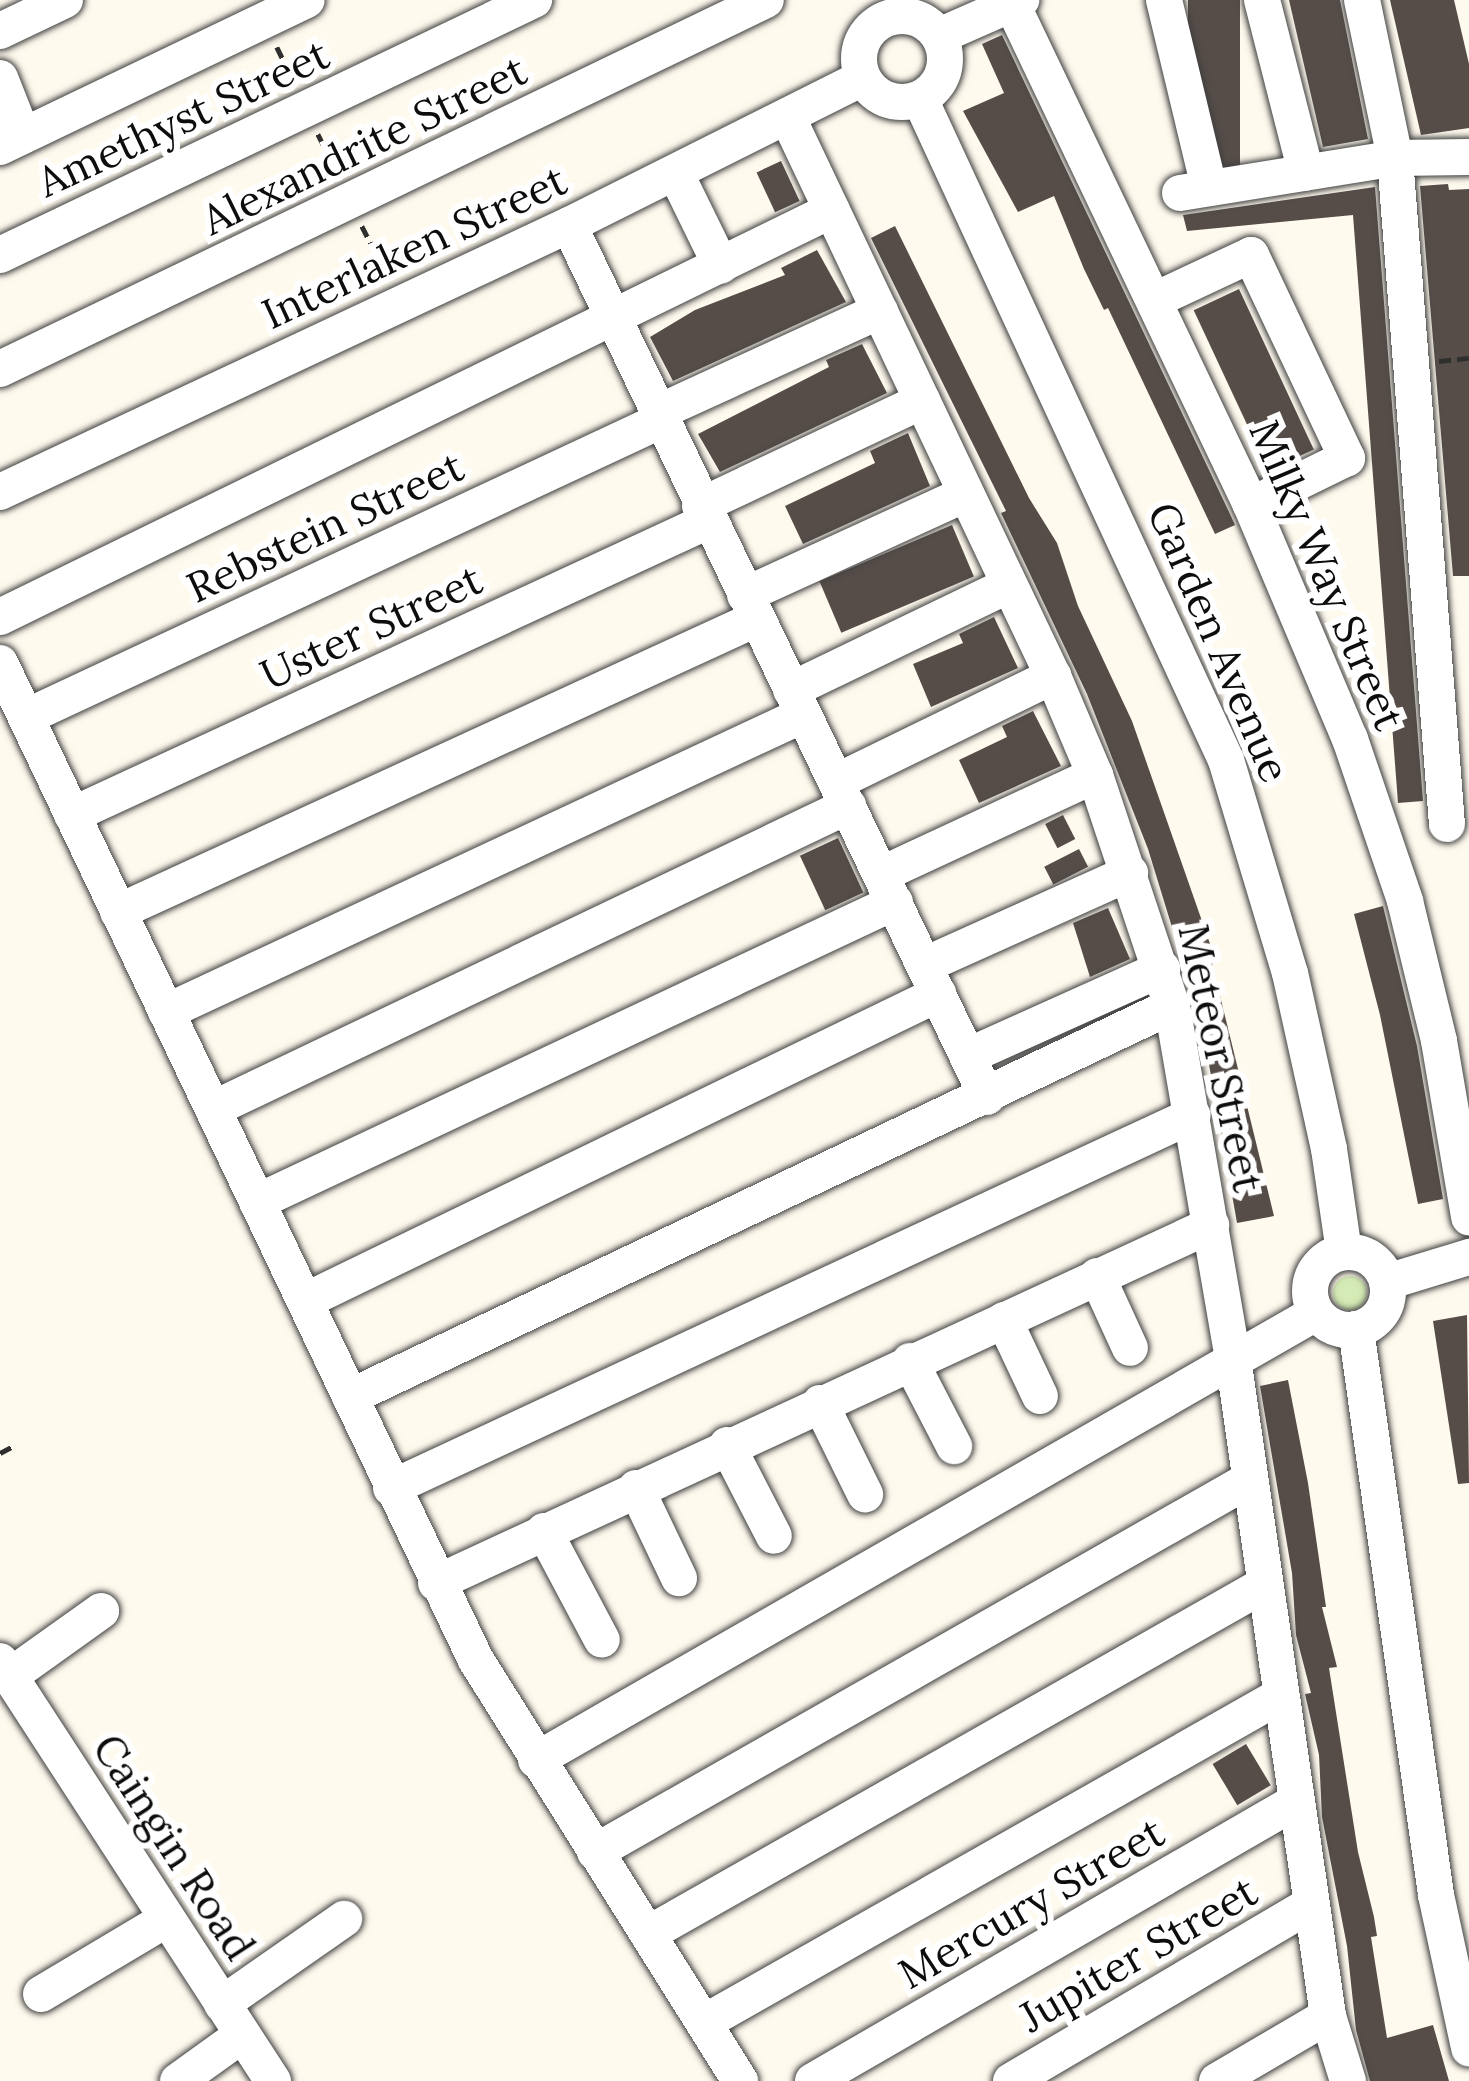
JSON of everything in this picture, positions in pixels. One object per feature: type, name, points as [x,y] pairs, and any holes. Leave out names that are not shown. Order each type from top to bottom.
[{"type":"street","points":[[0,31],[65,0]]},
{"type":"street","points":[[0,78],[12,141],[307,0]]},
{"type":"street","name":"Amethyst Street","points":[[0,255],[534,0]]},
{"type":"street","name":"Alexandrite Street","points":[[0,369],[766,0]]},
{"type":"street","points":[[1164,0],[1195,190],[1395,158],[1469,157]]},
{"type":"street","points":[[1262,0],[1306,172]]},
{"type":"street","points":[[1363,0],[1395,158],[1446,825]]},
{"type":"street","points":[[939,37],[1014,2]]},
{"type":"street","name":"Milky Way Street","points":[[1014,2],[1251,505],[1350,739],[1454,1038],[1469,1217]]},
{"type":"street","points":[[876,10],[913,18],[939,37],[945,65],[932,90],[920,99],[887,100],[862,78],[863,40],[876,10]]},
{"type":"street","name":"Interlaken Street","points":[[0,492],[676,174],[862,78]]},
{"type":"street","name":"Garden Avenue","points":[[920,99],[1226,760],[1290,973],[1329,1149],[1344,1252]]},
{"type":"street","name":"Meteor Street","points":[[788,118],[1053,676],[1095,775],[1162,969],[1193,1115],[1233,1358],[1278,1697],[1328,2016],[1348,2081]]},
{"type":"street","points":[[676,174],[721,266]]},
{"type":"street","points":[[0,617],[832,210]]},
{"type":"street","points":[[569,225],[987,1097]]},
{"type":"street","points":[[1155,300],[1251,255],[1347,458],[1251,505]]},
{"type":"street","name":"Rebstein Street","points":[[26,717],[880,310]]},
{"type":"street","name":"Uster Street","points":[[73,815],[704,513],[922,401]]},
{"type":"street","points":[[118,911],[750,607],[966,494]]},
{"type":"street","points":[[166,1012],[797,703],[1009,585]]},
{"type":"street","points":[[0,663],[436,1583],[536,1760],[740,2081]]},
{"type":"street","points":[[213,1109],[842,794],[1053,676]]},
{"type":"street","points":[[257,1202],[888,888],[1095,775]]},
{"type":"street","points":[[305,1301],[932,980],[1130,873]]},
{"type":"street","points":[[968,1056],[1162,969]]},
{"type":"street","points":[[350,1396],[1172,1006]]},
{"type":"street","points":[[391,1488],[1193,1115]]},
{"type":"street","points":[[436,1583],[1211,1225]]},
{"type":"street","points":[[1344,1252],[1378,1265],[1387,1282],[1384,1306],[1356,1329],[1334,1327],[1316,1313],[1310,1282],[1317,1268],[1344,1252]]},
{"type":"street","points":[[1387,1282],[1469,1257]]},
{"type":"street","points":[[1097,1276],[1130,1348]]},
{"type":"street","points":[[536,1760],[1316,1313]]},
{"type":"street","points":[[1004,1320],[1040,1396]]},
{"type":"street","points":[[1356,1329],[1436,1895],[1469,2048]]},
{"type":"street","points":[[910,1361],[954,1446]]},
{"type":"street","points":[[820,1403],[865,1494]]},
{"type":"street","points":[[727,1445],[774,1536]]},
{"type":"street","points":[[596,1852],[1249,1480]]},
{"type":"street","points":[[636,1488],[679,1578]]},
{"type":"street","points":[[544,1531],[602,1640]]},
{"type":"street","points":[[648,1934],[1262,1586]]},
{"type":"street","points":[[5,1669],[101,1611]]},
{"type":"street","name":"Caingin Road","points":[[5,1669],[272,2081]]},
{"type":"street","points":[[705,2022],[1278,1697]]},
{"type":"street","name":"Mercury Street","points":[[813,2081],[1295,1802]]},
{"type":"street","name":"Jupiter Street","points":[[1011,2081],[1310,1905]]},
{"type":"street","points":[[178,2081],[232,2020],[344,1919]]},
{"type":"street","points":[[41,1994],[165,1920]]},
{"type":"street","points":[[1217,2081],[1328,2016]]},
{"type":"path","points":[[0,1453],[13,1446]]},
{"type":"green space","points":[[1350,1276],[1362,1281],[1367,1293],[1362,1305],[1350,1310],[1338,1305],[1333,1293],[1338,1281]]},
{"type":"building","points":[[1188,0],[1240,0],[1240,167],[1188,167]]},
{"type":"building","points":[[1289,0],[1340,0],[1368,139],[1323,147]]},
{"type":"building","points":[[1390,0],[1454,0],[1469,64],[1469,128],[1421,135]]},
{"type":"building","points":[[1002,35],[1235,525],[1215,534],[1108,308],[1104,310],[1084,269],[1054,196],[1018,212],[963,111],[1004,93],[982,44]]},
{"type":"building","points":[[781,161],[800,201],[775,212],[757,172]]},
{"type":"building","points":[[1448,184],[1449,190],[1469,189],[1469,576],[1453,576],[1420,186]]},
{"type":"building","points":[[1375,187],[1423,801],[1398,803],[1353,215],[1187,231],[1183,215]]},
{"type":"building","points":[[895,226],[1029,498],[1057,543],[1078,606],[1132,721],[1216,961],[1212,963],[1274,1216],[1237,1223],[1202,1025],[1148,849],[1087,694],[1001,513],[1006,511],[871,238]]},
{"type":"building","points":[[817,250],[846,302],[673,381],[650,337],[695,310],[785,275],[781,268]]},
{"type":"building","points":[[1239,289],[1314,449],[1268,471],[1194,310]]},
{"type":"building","points":[[862,344],[887,393],[720,472],[698,434],[829,367],[826,360]]},
{"type":"building","points":[[908,433],[930,486],[803,544],[785,506],[875,463],[870,451]]},
{"type":"building","points":[[952,525],[974,577],[841,633],[819,581]]},
{"type":"building","points":[[994,617],[1018,668],[931,707],[913,664],[963,643],[959,634]]},
{"type":"building","points":[[1033,711],[1061,766],[979,803],[959,760],[1007,737],[1002,726]]},
{"type":"building","points":[[1063,815],[1075,839],[1057,848],[1045,824]]},
{"type":"building","points":[[838,838],[863,892],[825,910],[800,856]]},
{"type":"building","points":[[1079,849],[1088,867],[1053,885],[1044,867]]},
{"type":"building","points":[[1383,906],[1417,1046],[1443,1199],[1418,1204],[1380,1015],[1354,914]]},
{"type":"building","points":[[1108,908],[1130,959],[1090,977],[1073,923]]},
{"type":"building","points":[[1467,1315],[1469,1483],[1458,1484],[1433,1321]]},
{"type":"building","points":[[1288,1380],[1308,1483],[1326,1607],[1322,1607],[1337,1667],[1329,1668],[1358,1852],[1377,1936],[1371,1937],[1387,2038],[1433,2025],[1449,2081],[1370,2081],[1356,2030],[1347,1946],[1322,1817],[1319,1755],[1305,1694],[1311,1693],[1296,1635],[1292,1573],[1260,1386]]},
{"type":"building","points":[[1246,1744],[1271,1785],[1237,1805],[1213,1764]]}]
